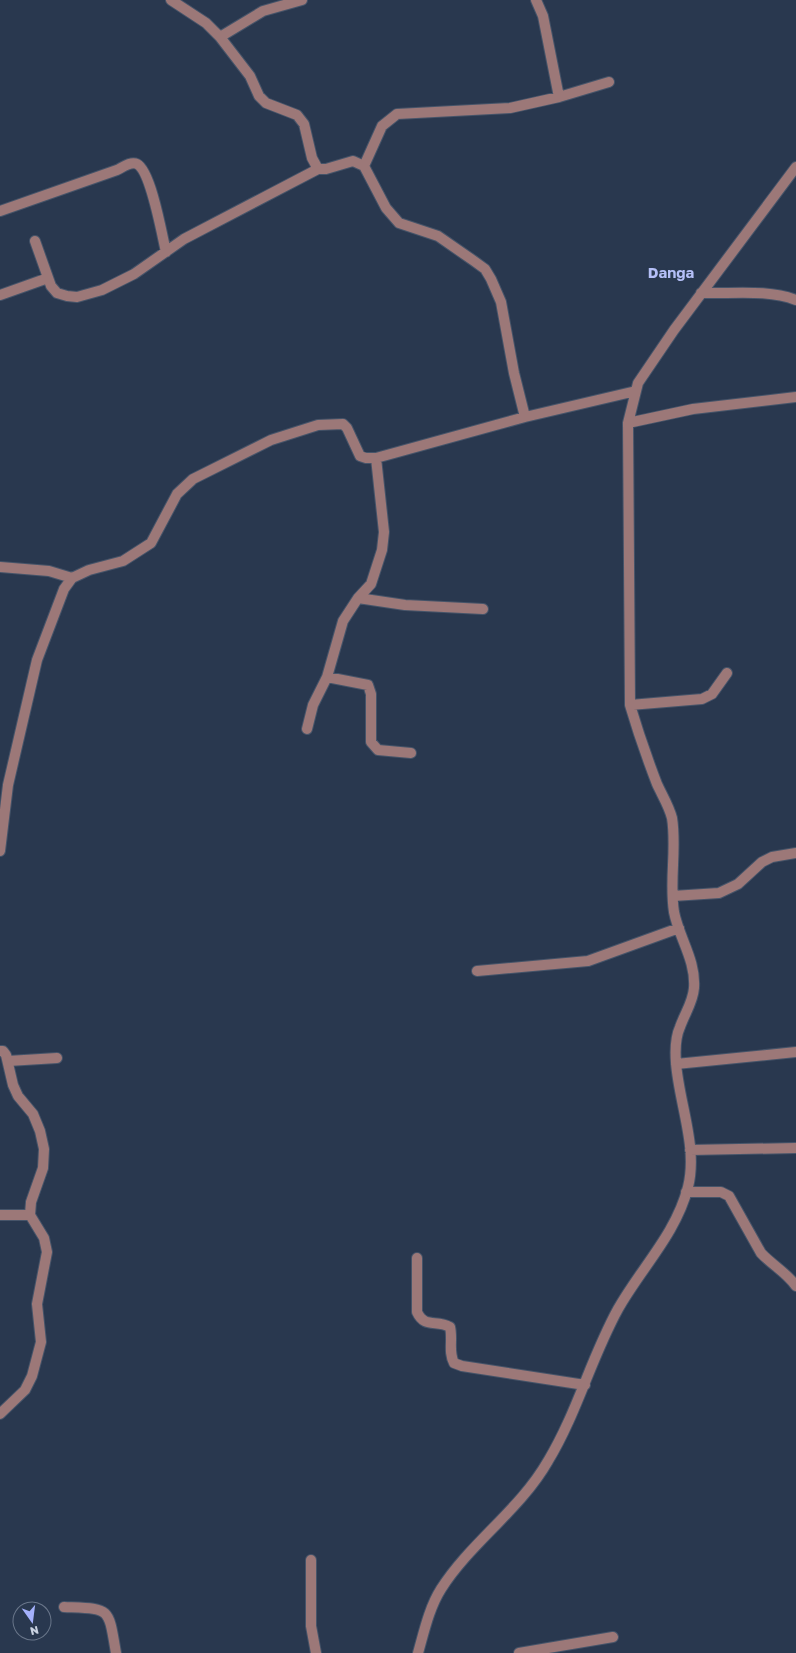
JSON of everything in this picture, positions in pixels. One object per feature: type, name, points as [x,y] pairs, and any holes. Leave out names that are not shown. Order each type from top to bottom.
[{"type":"street","points":[[171,0],[206,23],[220,37],[250,76],[259,96],[266,103],[297,115],[304,124],[312,158],[318,169]]},
{"type":"street","points":[[220,37],[263,11],[287,2],[302,0]]},
{"type":"street","points":[[536,0],[543,16],[559,97]]},
{"type":"street","points":[[364,166],[382,126],[397,114],[510,108],[559,97],[609,82]]},
{"type":"street","points":[[35,240],[51,286],[57,293],[77,297],[102,290],[134,274],[191,235],[318,169],[326,169],[353,161],[364,166],[386,208],[399,223],[438,236],[485,269],[501,302],[514,373],[525,417]]},
{"type":"street","points":[[0,211],[117,170],[130,163],[136,163],[142,168],[154,198],[166,252]]},
{"type":"street","points":[[418,1653],[427,1620],[439,1591],[456,1568],[527,1493],[559,1443],[620,1306],[670,1231],[679,1213],[686,1192],[690,1167],[690,1150],[676,1064],[676,1040],[680,1026],[690,1006],[694,988],[690,958],[674,910],[673,831],[671,814],[642,746],[630,705],[628,423],[638,383],[674,330],[796,167]]},
{"type":"street","points":[[0,295],[48,278]]},
{"type":"street","points":[[702,293],[786,296],[796,300]]},
{"type":"street","points":[[0,852],[8,785],[37,660],[64,589],[72,578],[89,570],[123,561],[151,543],[177,494],[194,478],[271,440],[318,425],[343,424],[347,428],[360,456],[366,458],[376,458],[525,417],[636,391]]},
{"type":"street","points":[[628,423],[693,409],[796,397]]},
{"type":"street","points":[[307,729],[313,705],[327,677],[343,621],[358,598],[371,584],[382,550],[384,532],[376,458]]},
{"type":"street","points":[[0,567],[49,571],[72,578]]},
{"type":"street","points":[[358,598],[405,605],[483,609]]},
{"type":"street","points":[[630,705],[702,699],[712,694],[727,673]]},
{"type":"street","points":[[327,677],[368,685],[371,694],[371,742],[378,750],[410,753]]},
{"type":"street","points":[[673,896],[719,893],[738,884],[762,862],[772,857],[796,853]]},
{"type":"street","points":[[476,971],[588,961],[679,928]]},
{"type":"street","points":[[0,1051],[4,1052],[8,1061],[13,1085],[18,1096],[33,1114],[40,1131],[44,1149],[43,1168],[31,1202],[30,1215],[44,1238],[47,1252],[37,1304],[41,1342],[29,1384],[0,1414]]},
{"type":"street","points":[[676,1064],[796,1052]]},
{"type":"street","points":[[8,1061],[57,1058]]},
{"type":"street","points":[[690,1150],[796,1148]]},
{"type":"street","points":[[686,1192],[721,1192],[729,1196],[761,1253],[784,1272],[796,1286]]},
{"type":"street","points":[[0,1214],[30,1215]]},
{"type":"street","points":[[417,1258],[417,1312],[420,1319],[426,1323],[444,1324],[450,1327],[452,1334],[450,1356],[454,1363],[462,1366],[585,1385]]},
{"type":"street","points":[[311,1560],[311,1626],[316,1653]]},
{"type":"street","points":[[64,1607],[98,1608],[107,1614],[111,1623],[116,1653]]},
{"type":"street","points":[[519,1653],[613,1637]]},
{"type":"district","name":"Danga","points":[[671,273]]}]
